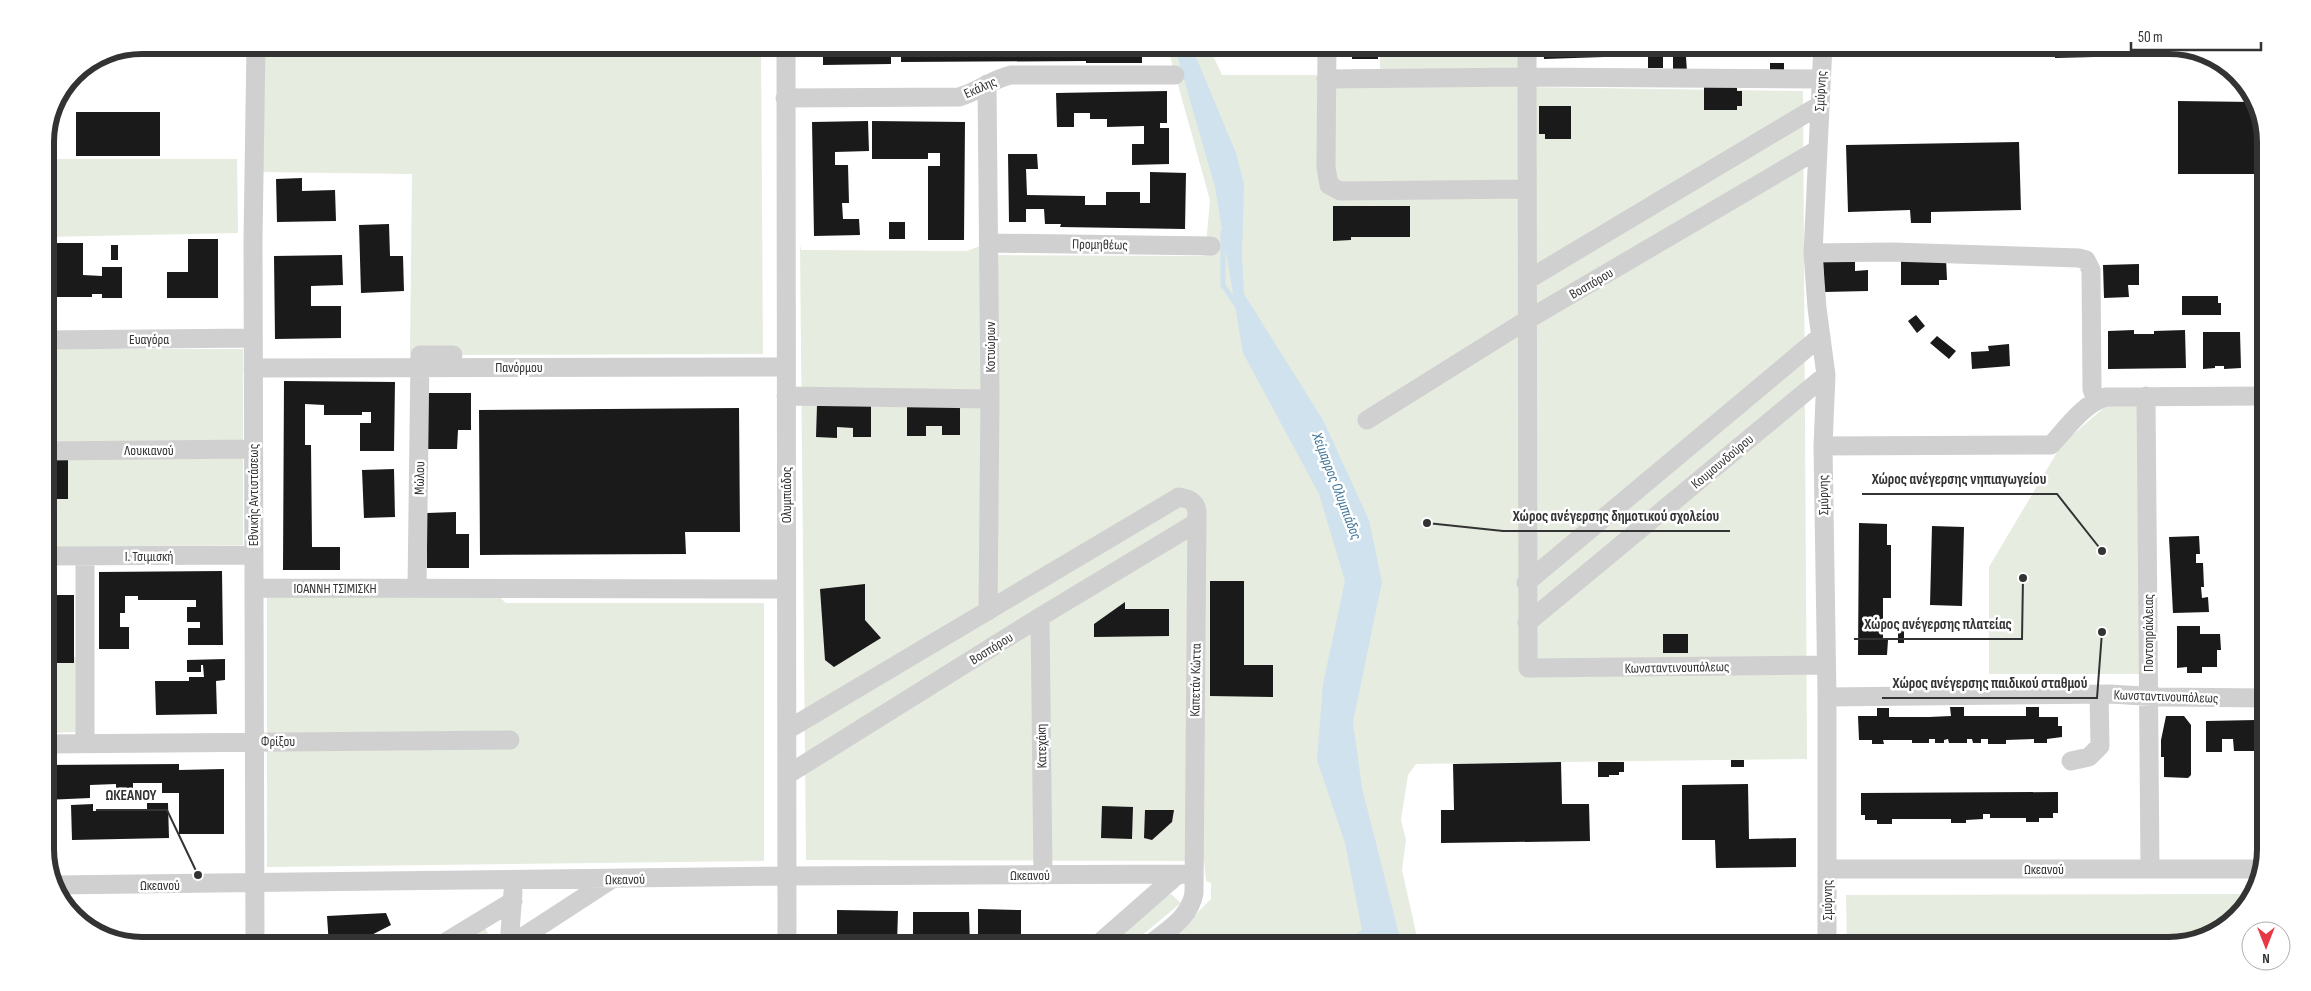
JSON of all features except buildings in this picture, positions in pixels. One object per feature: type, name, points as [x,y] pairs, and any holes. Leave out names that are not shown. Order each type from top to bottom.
[{"type":"street","name":"Εθνικής Αντιστάσεως","points":[[255,937],[253,338],[256,54]]},
{"type":"street","name":"Ολυμπιάδος","points":[[786,54],[787,937]]},
{"type":"street","points":[[1327,54],[1326,167],[1329,185],[1340,190],[1527,189]]},
{"type":"street","points":[[1527,54],[1529,279],[1527,320],[1527,623]]},
{"type":"street","name":"Σμύρνης","points":[[1822,54],[1813,253],[1815,290],[1826,375],[1823,446],[1827,697],[1827,937]]},
{"type":"street","name":"Εκάλης","points":[[785,98],[960,96],[1011,75],[1175,75]]},
{"type":"street","points":[[1326,79],[1527,77],[1821,79]]},
{"type":"street","name":"Κοτυώρων","points":[[987,84],[990,399],[988,611]]},
{"type":"street","points":[[1529,279],[1820,105]]},
{"type":"street","name":"Βοσπόρου","points":[[1367,420],[1527,320],[1817,150]]},
{"type":"street","name":"Προμηθέως","points":[[989,243],[1211,246]]},
{"type":"street","points":[[1813,253],[1892,252],[2079,258],[2086,260],[2091,270],[2092,389],[2096,401]]},
{"type":"street","points":[[1526,583],[1821,336]]},
{"type":"street","name":"Ευαγόρα","points":[[54,340],[253,338]]},
{"type":"street","name":"Πανόρμου","points":[[253,368],[786,367]]},
{"type":"street","name":"Μώλου","points":[[417,588],[420,368]]},
{"type":"street","name":"Κουμουνδούρου","points":[[1527,623],[1826,375]]},
{"type":"street","points":[[786,396],[990,399]]},
{"type":"street","points":[[1823,446],[2051,445],[2096,401],[2109,396],[2257,396]]},
{"type":"street","name":"Ποντοηράκλειας","points":[[2146,396],[2150,868]]},
{"type":"street","name":"Λουκιανού","points":[[54,451],[253,449]]},
{"type":"street","name":"Καπετάν Κώττα","points":[[988,611],[1179,497],[1190,500],[1195,504],[1198,511],[1196,523],[1186,874]]},
{"type":"street","name":"Βοσπόρου","points":[[787,775],[1040,617],[1196,523]]},
{"type":"street","name":"Ι. Τσιμισκή","points":[[54,556],[254,555]]},
{"type":"street","points":[[85,556],[85,744]]},
{"type":"street","name":"ΙΟΑΝΝΗ ΤΣΙΜΙΣΚΗ","points":[[254,588],[786,589]]},
{"type":"street","points":[[787,730],[988,611]]},
{"type":"street","name":"Κατεχάκη","points":[[1040,617],[1043,875]]},
{"type":"street","name":"Κωνσταντινουπόλεως","points":[[1527,623],[1528,668],[1826,666]]},
{"type":"street","points":[[2071,761],[2089,758],[2100,746],[2100,694]]},
{"type":"street","name":"Κωνσταντινουπόλεως","points":[[1827,697],[2100,694],[2148,697],[2257,698]]},
{"type":"street","name":"Φρίξου","points":[[54,744],[510,740]]},
{"type":"street","name":"Ωκεανού","points":[[1827,869],[2255,868]]},
{"type":"street","points":[[1107,937],[1186,874],[1194,893],[1188,910],[1158,937]]},
{"type":"street","name":"Ωκεανού","points":[[62,885],[513,881],[787,876],[1186,874]]},
{"type":"street","points":[[523,937],[612,879]]},
{"type":"street","points":[[510,937],[513,881]]},
{"type":"street","points":[[454,937],[513,901]]},
{"type":"shaded area","points":[[264,54],[761,54],[763,354],[410,355],[412,174],[263,172]]},
{"type":"shaded area","points":[[1169,54],[1212,54],[1222,75],[1317,75],[1318,88],[1380,87],[1380,54],[1519,54],[1519,87],[1803,91],[1807,759],[1416,764],[1408,775],[1401,820],[1406,840],[1402,870],[1417,937],[1171,937],[1211,899],[1211,883],[1206,881],[1204,861],[806,860],[800,245],[801,250],[967,251],[980,246],[981,255],[1205,256],[1210,200]]},
{"type":"shaded area","points":[[54,159],[237,159],[238,233],[54,237]]},
{"type":"shaded area","points":[[54,349],[243,349],[243,545],[54,547]]},
{"type":"shaded area","points":[[2107,405],[2146,405],[2147,674],[1989,674],[1989,567],[2062,444]]},
{"type":"shaded area","points":[[495,593],[506,603],[764,603],[764,861],[267,867],[267,594]]},
{"type":"shaded area","points":[[54,657],[78,657],[80,732],[54,733]]},
{"type":"shaded area","points":[[1171,894],[1181,903],[1140,937],[1116,937],[1160,899]]},
{"type":"shaded area","points":[[2244,894],[2239,903],[2218,922],[2197,933],[2175,937],[1847,937],[1846,895]]},
{"type":"shaded area","points":[[484,926],[490,937],[466,937]]},
{"type":"water","points":[[1177,54],[1195,54],[1236,153],[1244,184],[1242,255],[1244,294],[1323,420],[1369,520],[1382,582],[1353,722],[1362,788],[1400,937],[1352,937],[1362,930],[1345,843],[1317,760],[1323,684],[1345,581],[1319,494],[1243,353],[1215,187]]},
{"type":"waterway","name":"Χείμαρρος Ολυμπιάδος","points":[[1223,232],[1223,285],[1238,307]]},
{"type":"place","name":"Χώρος ανέγερσης δημοτικού σχολείου","points":[[1427,523]]},
{"type":"place","name":"Χώρος ανέγερσης νηπιαγωγείου","points":[[2102,551]]},
{"type":"place","name":"Χώρος ανέγερσης πλατείας","points":[[2023,578]]},
{"type":"place","name":"Χώρος ανέγερσης παιδικού σταθμού","points":[[2102,632]]},
{"type":"place","name":"ΩΚΕΑΝΟΥ","points":[[198,875]]}]
